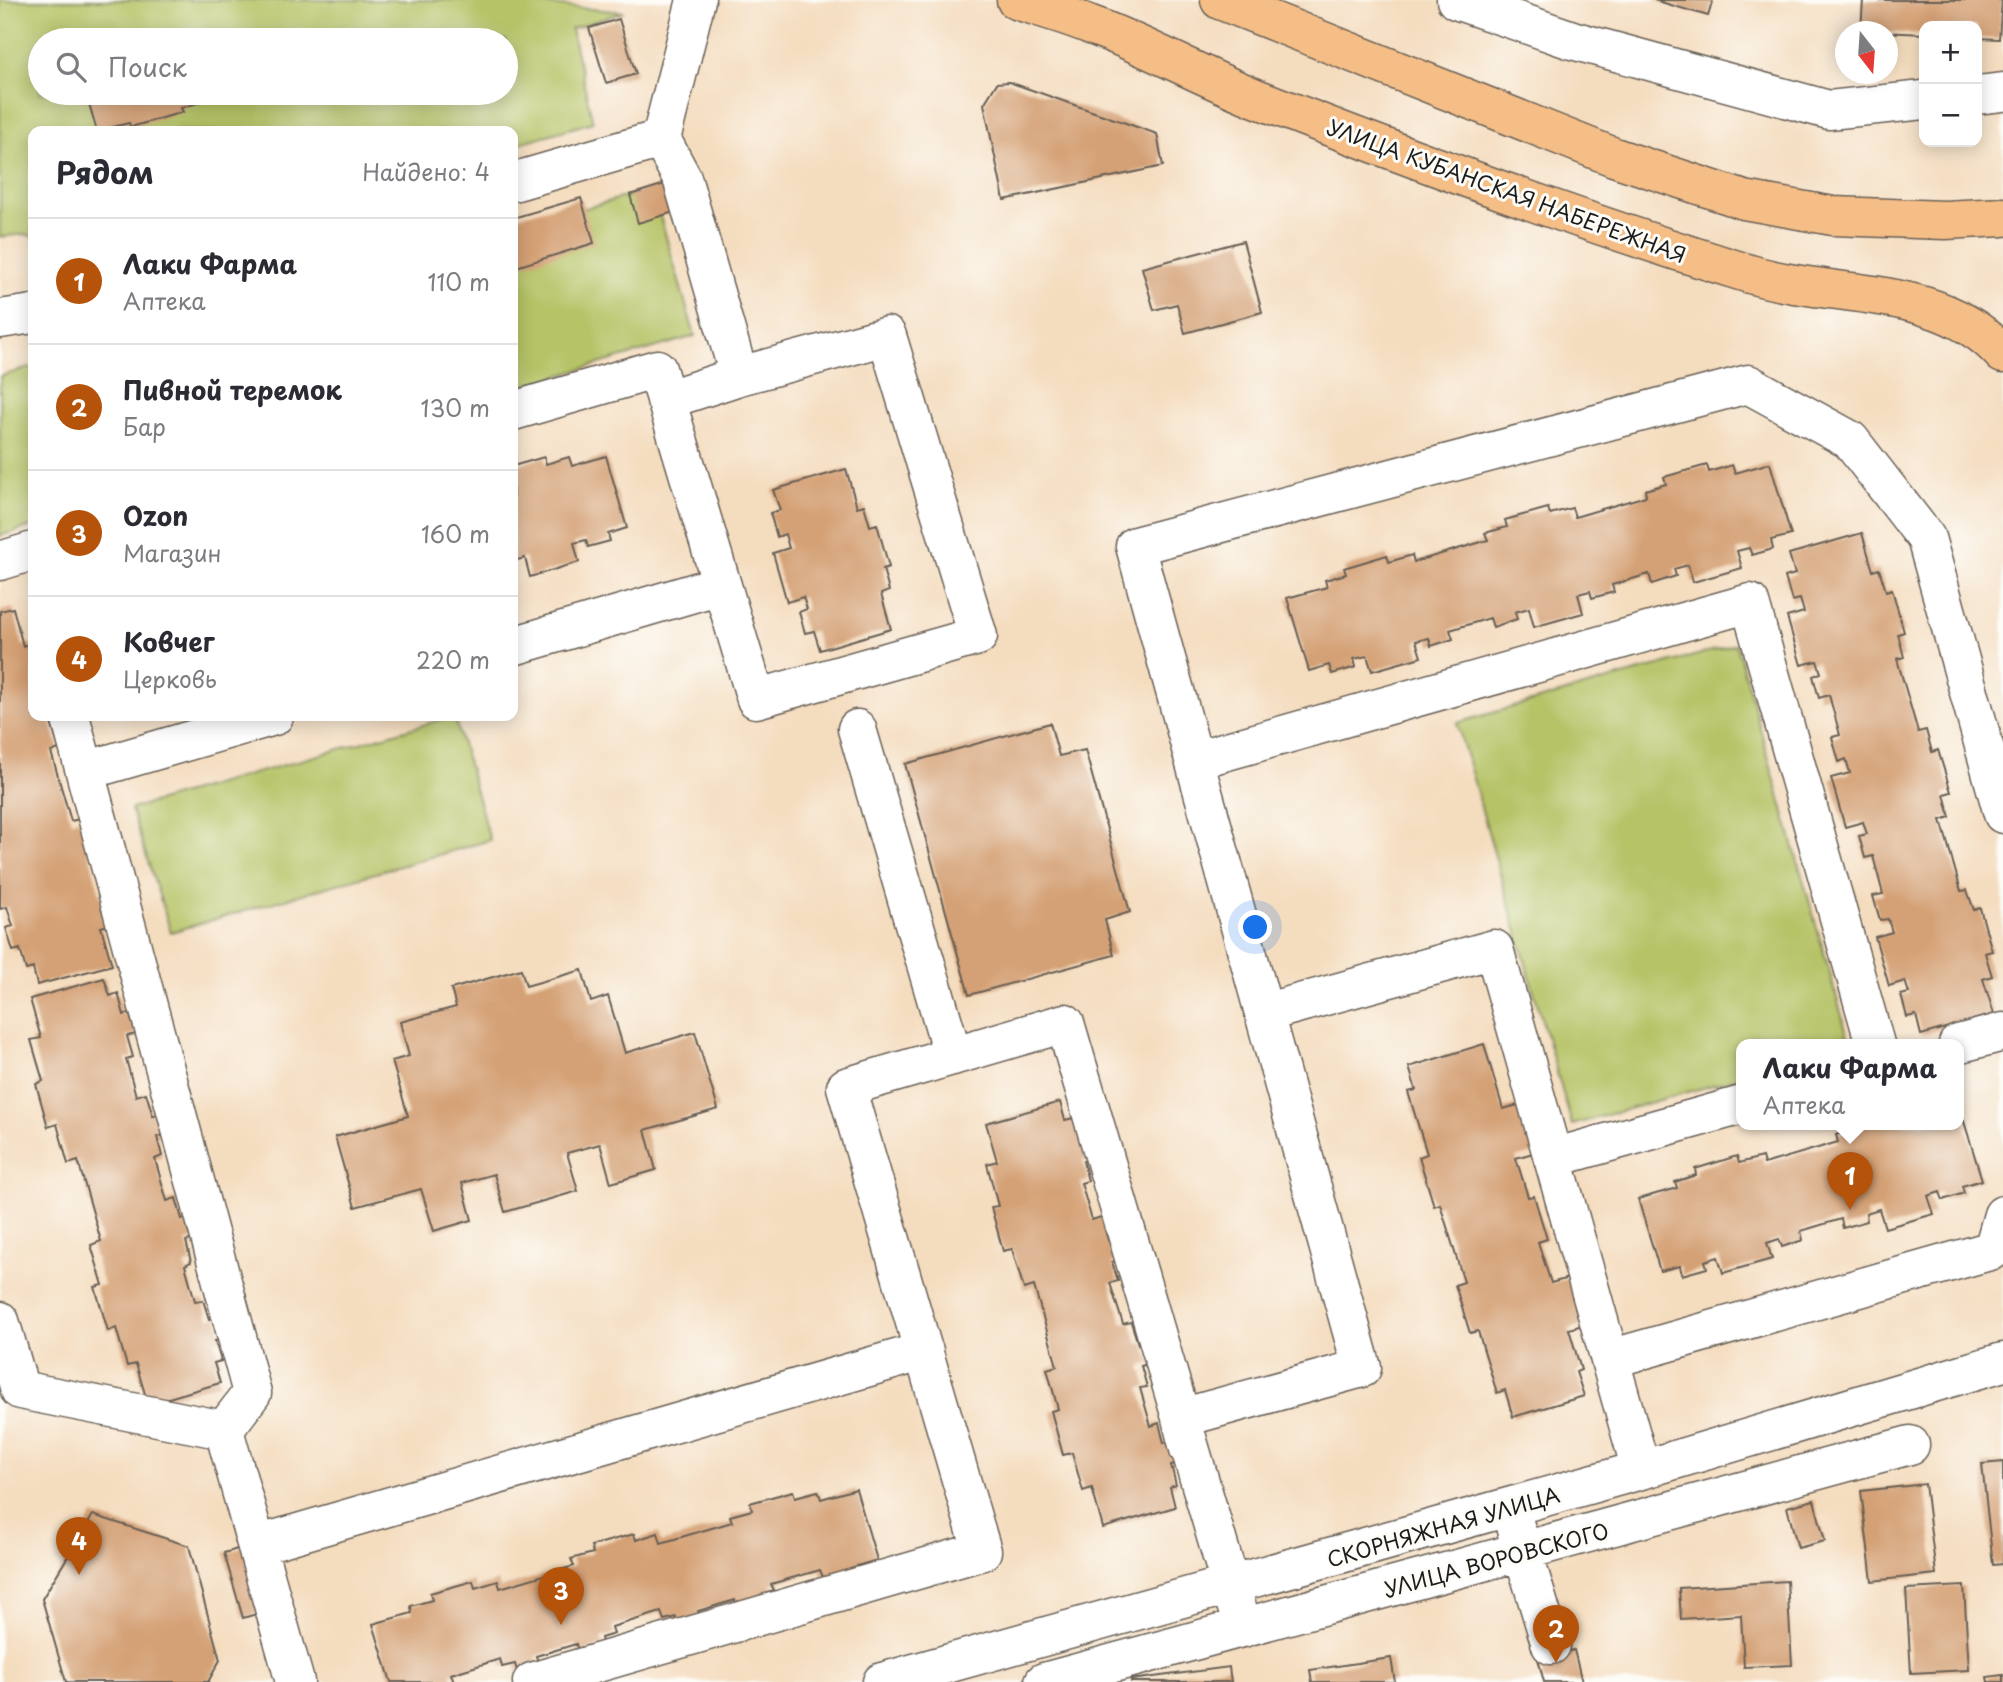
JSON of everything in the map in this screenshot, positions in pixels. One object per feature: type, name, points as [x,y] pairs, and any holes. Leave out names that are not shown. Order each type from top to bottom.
[{"type":"main road","name":"УЛИЦА КУБАНСКАЯ НАБЕРЕЖНАЯ","points":[[1016,0],[1091,24],[1262,101],[1644,242],[1761,277],[1898,299],[1950,315],[1992,341],[2003,354]]},
{"type":"main road","points":[[1220,0],[1614,157],[1744,200],[1833,216],[1945,220],[2003,217]]},
{"type":"street","points":[[696,0],[661,139],[682,178],[739,376]]},
{"type":"street","points":[[1456,0],[1572,40],[1829,110],[1919,101]]},
{"type":"street","points":[[1982,94],[2003,92]]},
{"type":"street","points":[[518,181],[661,139]]},
{"type":"street","points":[[0,318],[28,315]]},
{"type":"street","points":[[518,410],[657,369],[666,400],[720,585],[756,699],[978,636],[887,335],[739,376],[666,400]]},
{"type":"street","points":[[1189,1449],[1181,1418],[1362,1368],[1135,546],[1748,384],[1850,440],[1926,538],[2003,814]]},
{"type":"street","points":[[518,645],[720,585]]},
{"type":"street","points":[[1195,760],[1750,603],[1874,1039]]},
{"type":"street","points":[[71,721],[252,1393],[224,1430]]},
{"type":"street","points":[[85,771],[257,721]]},
{"type":"street","points":[[858,729],[953,1056]]},
{"type":"street","points":[[1264,1013],[1494,948],[1641,1470]]},
{"type":"street","points":[[532,1682],[982,1551],[846,1087],[1065,1023],[1243,1628]]},
{"type":"street","points":[[1964,1042],[2003,1032]]},
{"type":"street","points":[[1553,1158],[1736,1106]]},
{"type":"street","points":[[1610,1359],[1993,1250],[2003,1215]]},
{"type":"street","points":[[0,1321],[20,1390],[224,1430]]},
{"type":"street","points":[[257,1545],[923,1351]]},
{"type":"street","name":"СКОРНЯЖНАЯ УЛИЦА","points":[[882,1682],[1641,1470],[2003,1362]]},
{"type":"street","points":[[224,1430],[295,1682]]},
{"type":"street","name":"УЛИЦА ВОРОВСКОГО","points":[[1044,1682],[1082,1677],[1243,1628],[1910,1445]]},
{"type":"street","points":[[1509,1507],[1551,1645]]},
{"type":"street","points":[[1338,1555],[1350,1599]]},
{"type":"green space","points":[[0,0],[498,0],[624,12],[571,29],[593,122],[518,144],[518,126],[28,126],[28,235],[0,237]]},
{"type":"green space","points":[[652,189],[695,336],[518,388],[518,228]]},
{"type":"green space","points":[[28,368],[28,528],[0,536],[0,376]]},
{"type":"green space","points":[[1736,644],[1849,1039],[1736,1039],[1736,1078],[1572,1125],[1457,723]]},
{"type":"green space","points":[[437,721],[455,721],[490,840],[171,932],[131,809]]},
{"type":"building","points":[[1654,0],[1713,0],[1708,16]]},
{"type":"building","points":[[1863,0],[2002,0],[1999,39],[1982,38],[1982,21],[1919,21],[1919,34],[1898,33],[1898,21],[1862,21]]},
{"type":"building","points":[[619,19],[636,74],[606,83],[589,28]]},
{"type":"building","points":[[1009,82],[1157,134],[1163,166],[1004,200],[984,104],[997,83]]},
{"type":"building","points":[[89,105],[191,105],[181,108],[183,112],[134,126],[129,123],[96,126]]},
{"type":"building","points":[[665,184],[674,212],[638,223],[630,195]]},
{"type":"building","points":[[581,198],[594,243],[518,266],[518,217]]},
{"type":"building","points":[[1243,241],[1262,312],[1185,333],[1177,304],[1154,310],[1142,268]]},
{"type":"building","points":[[606,456],[627,528],[608,534],[610,541],[588,547],[586,540],[574,543],[579,562],[530,577],[525,558],[518,560],[518,465],[544,457],[546,464],[569,457],[572,466]]},
{"type":"building","points":[[1770,463],[1791,535],[1771,540],[1773,549],[1752,555],[1749,548],[1737,551],[1742,568],[1693,582],[1688,565],[1674,569],[1676,576],[1652,584],[1649,574],[1612,585],[1614,592],[1592,598],[1590,591],[1578,594],[1583,613],[1534,627],[1529,608],[1515,612],[1517,619],[1493,627],[1490,618],[1450,630],[1453,639],[1431,646],[1429,638],[1416,641],[1421,657],[1372,671],[1367,656],[1354,659],[1356,667],[1332,674],[1329,665],[1309,671],[1287,598],[1327,587],[1325,580],[1346,574],[1344,568],[1387,555],[1389,562],[1412,555],[1414,562],[1488,540],[1485,533],[1507,527],[1505,520],[1548,508],[1550,514],[1572,508],[1575,517],[1646,496],[1645,490],[1666,484],[1664,477],[1707,465],[1709,472],[1732,465],[1735,473]]},
{"type":"building","points":[[846,469],[857,507],[864,505],[870,526],[877,524],[889,567],[883,569],[889,591],[881,594],[891,629],[820,650],[814,631],[805,633],[799,612],[807,609],[803,597],[787,602],[773,553],[789,548],[785,534],[777,537],[770,513],[780,510],[773,490]]},
{"type":"building","points":[[1862,533],[1873,571],[1879,569],[1886,591],[1892,589],[1904,632],[1898,634],[1904,657],[1897,659],[1918,732],[1926,730],[1932,752],[1938,750],[1951,792],[1944,794],[1950,817],[1941,820],[1961,891],[1967,890],[1974,910],[1980,908],[1992,951],[1985,953],[1992,976],[1983,979],[1994,1014],[1921,1035],[1916,1015],[1907,1017],[1901,995],[1909,993],[1905,981],[1889,986],[1875,937],[1892,932],[1888,919],[1880,920],[1873,896],[1883,894],[1873,856],[1865,858],[1859,836],[1867,834],[1863,822],[1845,827],[1831,778],[1850,773],[1846,759],[1839,762],[1832,737],[1840,735],[1829,695],[1819,698],[1813,676],[1821,673],[1817,661],[1801,665],[1787,617],[1804,612],[1800,599],[1792,601],[1785,577],[1795,574],[1789,554]]},
{"type":"building","points":[[13,608],[23,646],[28,644],[28,721],[51,721],[59,749],[51,752],[71,821],[80,819],[108,925],[101,927],[112,965],[37,985],[33,968],[26,970],[20,949],[13,951],[6,928],[13,926],[7,907],[0,909],[0,611]]},
{"type":"building","points":[[1050,723],[1059,756],[1085,750],[1130,912],[1105,920],[1114,955],[969,995],[905,764]]},
{"type":"building","points":[[521,969],[526,986],[582,970],[591,1002],[608,996],[625,1053],[695,1032],[718,1109],[645,1130],[656,1170],[611,1183],[600,1144],[567,1153],[578,1191],[505,1212],[494,1174],[462,1183],[472,1220],[434,1231],[421,1189],[355,1207],[335,1137],[408,1116],[392,1061],[409,1056],[400,1022],[456,1007],[451,989]]},
{"type":"building","points":[[104,978],[110,996],[118,993],[124,1015],[129,1013],[136,1034],[127,1036],[133,1057],[126,1059],[136,1096],[146,1093],[153,1116],[158,1115],[165,1135],[157,1137],[162,1156],[155,1159],[167,1201],[176,1198],[182,1219],[188,1218],[195,1239],[186,1241],[191,1262],[185,1265],[195,1301],[203,1300],[209,1319],[217,1317],[223,1339],[215,1341],[221,1361],[214,1363],[220,1383],[148,1404],[136,1364],[127,1366],[116,1328],[108,1331],[95,1287],[103,1285],[91,1245],[101,1241],[78,1161],[68,1164],[57,1124],[48,1127],[36,1084],[43,1081],[31,1040],[41,1038],[30,999]]},
{"type":"building","points":[[1484,1044],[1503,1109],[1522,1104],[1536,1152],[1516,1158],[1528,1197],[1534,1196],[1547,1239],[1538,1242],[1551,1283],[1572,1277],[1586,1324],[1569,1329],[1581,1370],[1576,1372],[1584,1396],[1513,1417],[1505,1390],[1497,1393],[1478,1331],[1470,1333],[1455,1285],[1464,1282],[1440,1204],[1434,1206],[1419,1157],[1427,1154],[1408,1092],[1416,1090],[1409,1067]]},
{"type":"building","points":[[1060,1102],[1065,1120],[1074,1118],[1091,1158],[1083,1161],[1088,1181],[1081,1183],[1092,1220],[1101,1217],[1108,1240],[1114,1238],[1120,1259],[1112,1262],[1118,1281],[1110,1283],[1123,1324],[1131,1322],[1138,1344],[1144,1342],[1151,1363],[1141,1366],[1147,1387],[1140,1388],[1151,1426],[1159,1423],[1164,1443],[1172,1441],[1179,1463],[1171,1465],[1176,1485],[1170,1487],[1175,1507],[1103,1528],[1092,1488],[1083,1491],[1072,1453],[1063,1455],[1051,1411],[1058,1409],[1047,1369],[1057,1366],[1034,1286],[1024,1289],[1012,1249],[1003,1251],[991,1207],[998,1206],[987,1164],[997,1161],[986,1123]]},
{"type":"building","points":[[1964,1121],[1982,1180],[1962,1186],[1964,1193],[1943,1200],[1940,1192],[1928,1196],[1934,1214],[1885,1228],[1879,1209],[1866,1213],[1867,1221],[1843,1228],[1841,1219],[1801,1231],[1803,1240],[1782,1247],[1779,1239],[1767,1243],[1772,1259],[1723,1273],[1718,1257],[1705,1261],[1707,1268],[1682,1275],[1680,1266],[1660,1271],[1638,1199],[1677,1188],[1675,1182],[1696,1175],[1695,1169],[1737,1156],[1739,1163],[1762,1157],[1764,1164],[1838,1142],[1836,1135],[1851,1130],[1964,1130]]},
{"type":"building","points":[[2003,1462],[2003,1564],[1993,1565],[1982,1464]]},
{"type":"building","points":[[1925,1484],[1936,1574],[1872,1581],[1861,1491]]},
{"type":"building","points":[[856,1489],[877,1560],[857,1566],[859,1575],[838,1581],[835,1574],[823,1577],[820,1570],[771,1584],[774,1591],[760,1595],[762,1602],[738,1610],[735,1600],[698,1611],[700,1618],[678,1624],[676,1617],[664,1620],[661,1612],[612,1627],[614,1634],[601,1638],[603,1645],[579,1653],[576,1644],[536,1656],[539,1665],[517,1671],[515,1664],[502,1667],[500,1659],[451,1674],[454,1681],[450,1682],[391,1682],[373,1624],[412,1613],[411,1606],[432,1600],[430,1593],[473,1581],[475,1588],[498,1581],[500,1588],[574,1566],[571,1559],[593,1553],[591,1546],[634,1534],[636,1540],[658,1533],[661,1543],[732,1522],[730,1516],[752,1510],[750,1503],[793,1491],[795,1497],[818,1491],[821,1499]]},
{"type":"building","points":[[1814,1500],[1825,1541],[1798,1548],[1787,1507]]},
{"type":"building","points":[[93,1515],[189,1546],[220,1660],[208,1682],[66,1682],[42,1599]]},
{"type":"building","points":[[251,1545],[270,1610],[243,1618],[224,1553]]},
{"type":"building","points":[[1787,1581],[1792,1665],[1744,1667],[1741,1615],[1681,1619],[1679,1588]]},
{"type":"building","points":[[1964,1586],[1969,1670],[1911,1673],[1906,1589]]},
{"type":"building","points":[[1574,1650],[1582,1682],[1544,1682],[1538,1659]]},
{"type":"building","points":[[1391,1658],[1395,1682],[1312,1682],[1310,1670]]},
{"type":"building","points":[[1229,1667],[1231,1682],[1131,1682],[1131,1680]]},
{"type":"building","points":[[2003,1675],[2003,1682],[1988,1682],[1987,1677]]},
{"type":"place","name":"Лаки Фарма","points":[[1850,1210]]},
{"type":"place","name":"Ковчег","points":[[79,1575]]},
{"type":"place","name":"Ozon","points":[[561,1625]]},
{"type":"place","name":"Пивной теремок","points":[[1556,1663]]}]
